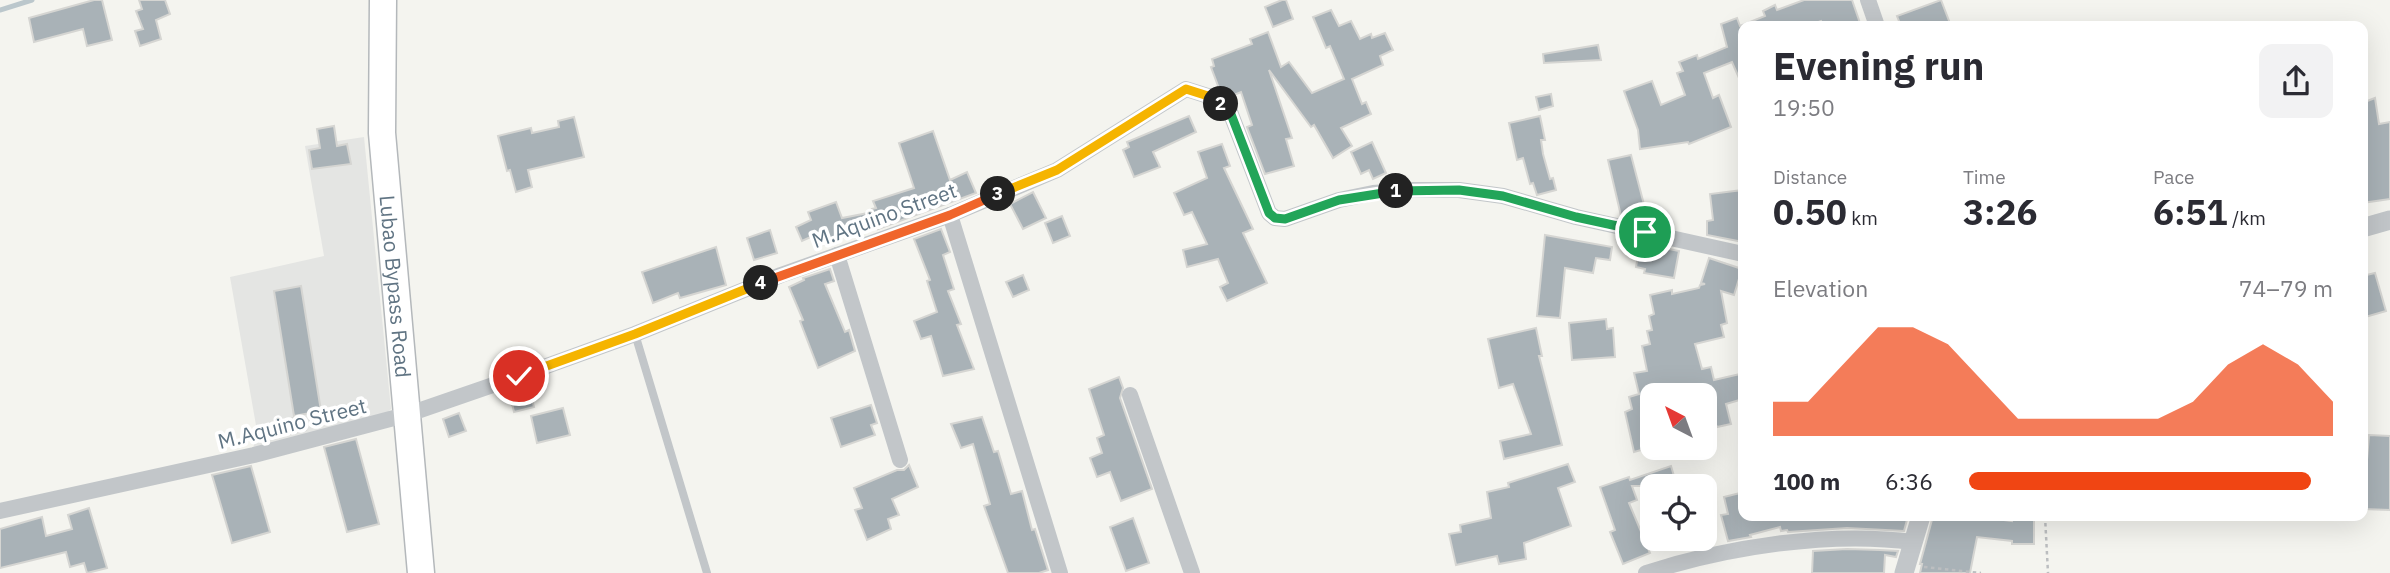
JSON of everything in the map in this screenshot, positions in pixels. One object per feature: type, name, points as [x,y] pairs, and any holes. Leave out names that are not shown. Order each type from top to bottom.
[{"type":"highway","name":"Lubao Bypass Road","points":[[383,0],[382,132],[421,573]]},
{"type":"street","points":[[1868,0],[1875,21]]},
{"type":"street","name":"M.Aquino Street","points":[[0,511],[254,456],[408,414],[635,334],[780,275],[950,215],[1057,170],[1186,89],[1208,96],[1229,109],[1269,213],[1275,218],[1292,218],[1339,200],[1373,193],[1459,190],[1503,196],[1576,217],[1738,253]]},
{"type":"street","points":[[950,215],[1060,573]]},
{"type":"street","points":[[2368,226],[2390,220]]},
{"type":"street","points":[[837,255],[900,460]]},
{"type":"street","points":[[1130,395],[1192,573]]},
{"type":"street","points":[[1905,569],[1919,521]]},
{"type":"street","points":[[1646,573],[1695,559],[1833,538],[1886,538],[1913,542]]},
{"type":"lane","points":[[635,334],[707,573]]},
{"type":"path","points":[[2045,521],[2048,573]]},
{"type":"path","points":[[1905,569],[1980,573]]},
{"type":"shaded area","points":[[364,137],[391,409],[387,413],[253,449],[257,431],[230,277],[324,256],[305,146]]},
{"type":"building","points":[[102,0],[112,40],[87,46],[83,29],[34,42],[29,18]]},
{"type":"building","points":[[139,0],[165,0],[170,14],[156,20],[161,39],[140,46],[135,31],[143,29],[136,11],[142,9]]},
{"type":"building","points":[[1286,0],[1293,19],[1273,27],[1265,7]]},
{"type":"building","points":[[1804,0],[1852,0],[1859,21],[1752,21],[1765,16],[1763,11],[1775,5],[1777,10]]},
{"type":"building","points":[[1941,0],[1949,21],[1899,21],[1897,16]]},
{"type":"building","points":[[1331,10],[1339,26],[1351,21],[1360,39],[1371,34],[1372,38],[1385,33],[1393,50],[1380,56],[1383,65],[1352,79],[1362,104],[1366,102],[1371,114],[1341,128],[1352,146],[1333,158],[1314,125],[1311,127],[1269,70],[1292,138],[1286,139],[1294,166],[1265,174],[1247,127],[1252,125],[1241,92],[1229,97],[1220,91],[1211,67],[1214,66],[1212,59],[1252,44],[1250,39],[1268,32],[1281,67],[1289,62],[1312,93],[1344,79],[1330,46],[1326,48],[1313,17]]},
{"type":"building","points":[[1737,18],[1738,76],[1732,62],[1704,73],[1713,98],[1719,95],[1731,127],[1689,144],[1640,149],[1638,130],[1624,91],[1652,81],[1661,105],[1685,95],[1677,73],[1683,71],[1679,62],[1697,55],[1698,59],[1727,47],[1721,24]]},
{"type":"building","points":[[1598,45],[1601,60],[1544,63],[1543,54]]},
{"type":"building","points":[[1551,94],[1553,106],[1539,110],[1536,97]]},
{"type":"building","points":[[2375,98],[2379,124],[2390,122],[2390,199],[2368,202],[2368,101]]},
{"type":"building","points":[[1189,116],[1196,132],[1153,152],[1160,167],[1134,177],[1123,150],[1129,147],[1127,142]]},
{"type":"building","points":[[1540,116],[1545,140],[1541,140],[1543,154],[1556,190],[1537,195],[1533,183],[1530,184],[1523,158],[1517,160],[1509,123]]},
{"type":"building","points":[[574,117],[584,157],[528,170],[532,187],[516,192],[510,170],[507,171],[498,136],[531,128],[532,133],[559,127],[558,121]]},
{"type":"building","points":[[334,126],[337,146],[347,144],[351,164],[312,169],[309,150],[320,148],[317,129]]},
{"type":"building","points":[[933,131],[950,180],[967,172],[976,193],[878,229],[878,226],[836,234],[838,241],[818,246],[815,235],[802,241],[796,227],[811,220],[808,212],[836,202],[842,218],[873,212],[872,209],[876,208],[873,201],[914,188],[899,143]]},
{"type":"building","points":[[1372,142],[1386,173],[1373,179],[1369,170],[1361,174],[1351,152]]},
{"type":"building","points":[[1222,144],[1230,166],[1224,168],[1253,229],[1243,233],[1267,283],[1227,301],[1220,287],[1228,283],[1218,259],[1187,267],[1183,250],[1207,244],[1192,212],[1184,215],[1174,193],[1207,178],[1198,152]]},
{"type":"building","points":[[1631,155],[1647,216],[1633,219],[1621,216],[1608,160]]},
{"type":"building","points":[[1738,191],[1738,241],[1707,235],[1707,221],[1713,220],[1710,194]]},
{"type":"building","points":[[1033,192],[1046,218],[1023,229],[1010,204]]},
{"type":"building","points":[[1062,216],[1070,236],[1053,243],[1045,223]]},
{"type":"building","points":[[941,229],[950,252],[943,255],[954,289],[948,291],[961,324],[957,325],[974,369],[943,376],[931,336],[921,339],[914,321],[937,312],[927,281],[930,280],[914,239]]},
{"type":"building","points":[[770,230],[777,253],[754,260],[747,238]]},
{"type":"building","points":[[1545,235],[1612,247],[1610,260],[1596,258],[1593,273],[1565,268],[1560,318],[1537,316]]},
{"type":"building","points":[[1649,245],[1679,251],[1674,278],[1644,273],[1645,269],[1636,267],[1638,255],[1647,256]]},
{"type":"building","points":[[716,247],[726,285],[680,298],[678,293],[653,303],[642,272]]},
{"type":"building","points":[[1709,258],[1738,268],[1734,295],[1721,291],[1727,323],[1721,325],[1724,337],[1695,344],[1702,369],[1711,367],[1714,380],[1738,374],[1738,400],[1726,404],[1731,424],[1717,427],[1717,383],[1640,383],[1640,450],[1634,452],[1625,412],[1632,409],[1629,397],[1639,394],[1634,373],[1647,371],[1642,346],[1650,344],[1647,331],[1652,330],[1649,316],[1654,314],[1650,295],[1672,290],[1672,294],[1705,284],[1701,283]]},
{"type":"building","points":[[830,269],[834,281],[825,284],[845,332],[849,330],[855,351],[818,368],[789,287],[804,280],[803,278]]},
{"type":"building","points":[[2375,273],[2386,311],[2368,316],[2368,275]]},
{"type":"building","points":[[1023,275],[1029,290],[1013,297],[1006,282]]},
{"type":"building","points":[[301,286],[321,411],[294,416],[274,291]]},
{"type":"building","points":[[1606,319],[1607,329],[1613,328],[1615,357],[1572,360],[1569,323]]},
{"type":"building","points":[[1536,328],[1542,356],[1539,356],[1562,445],[1504,459],[1500,441],[1531,434],[1513,384],[1499,388],[1488,339]]},
{"type":"building","points":[[1119,377],[1123,388],[1120,398],[1152,489],[1121,501],[1110,472],[1097,477],[1090,458],[1102,453],[1097,438],[1104,435],[1089,389]]},
{"type":"building","points":[[528,384],[534,407],[514,412],[509,391]]},
{"type":"building","points":[[871,405],[877,423],[871,425],[875,435],[841,447],[831,418]]},
{"type":"building","points":[[563,408],[570,435],[537,443],[531,416]]},
{"type":"building","points":[[459,413],[466,431],[449,437],[443,419]]},
{"type":"building","points":[[302,416],[306,430],[290,434],[286,420]]},
{"type":"building","points":[[982,417],[994,452],[998,451],[1011,494],[1022,491],[1032,530],[1035,529],[1048,570],[1039,573],[1008,573],[984,506],[990,504],[973,444],[961,448],[951,424]]},
{"type":"building","points":[[2369,435],[2390,436],[2390,510],[2368,509]]},
{"type":"building","points":[[356,439],[379,524],[347,532],[324,447]]},
{"type":"building","points":[[1568,464],[1575,482],[1558,488],[1571,526],[1524,543],[1526,559],[1499,564],[1497,556],[1456,565],[1449,534],[1461,532],[1460,525],[1491,518],[1487,492],[1509,487],[1508,483]]},
{"type":"building","points":[[909,465],[918,487],[892,499],[899,515],[888,519],[891,529],[867,540],[855,510],[862,508],[854,488],[897,470],[904,470]]},
{"type":"building","points":[[251,466],[270,532],[232,543],[212,475]]},
{"type":"building","points":[[1671,466],[1673,474],[1648,474]]},
{"type":"building","points":[[1629,477],[1630,480],[1640,477],[1640,486],[1632,486],[1637,500],[1629,503],[1640,529],[1640,551],[1650,553],[1623,564],[1610,532],[1615,530],[1600,487]]},
{"type":"building","points":[[1738,494],[1738,521],[1907,521],[1904,531],[1847,528],[1788,532],[1781,531],[1780,527],[1750,535],[1751,537],[1728,541],[1721,515],[1728,514],[1724,497]]},
{"type":"building","points":[[89,508],[107,568],[87,573],[84,563],[70,567],[66,552],[0,568],[0,529],[42,517],[46,536],[72,529],[68,515]]},
{"type":"building","points":[[1133,518],[1149,563],[1126,571],[1110,527]]},
{"type":"building","points":[[1932,521],[2034,521],[2034,544],[2012,544],[2012,541],[1977,537],[1970,573],[1920,573]]},
{"type":"building","points":[[1813,551],[1898,551],[1896,557],[1885,555],[1884,573],[1812,573]]},
{"type":"waterway","points":[[0,10],[32,0]]},
{"type":"route","points":[[519,376],[635,334],[780,275],[950,215],[1057,170],[1186,89],[1208,96],[1229,109],[1269,213],[1275,218],[1292,218],[1339,200],[1373,193],[1459,190],[1503,196],[1576,217],[1645,232]]}]
